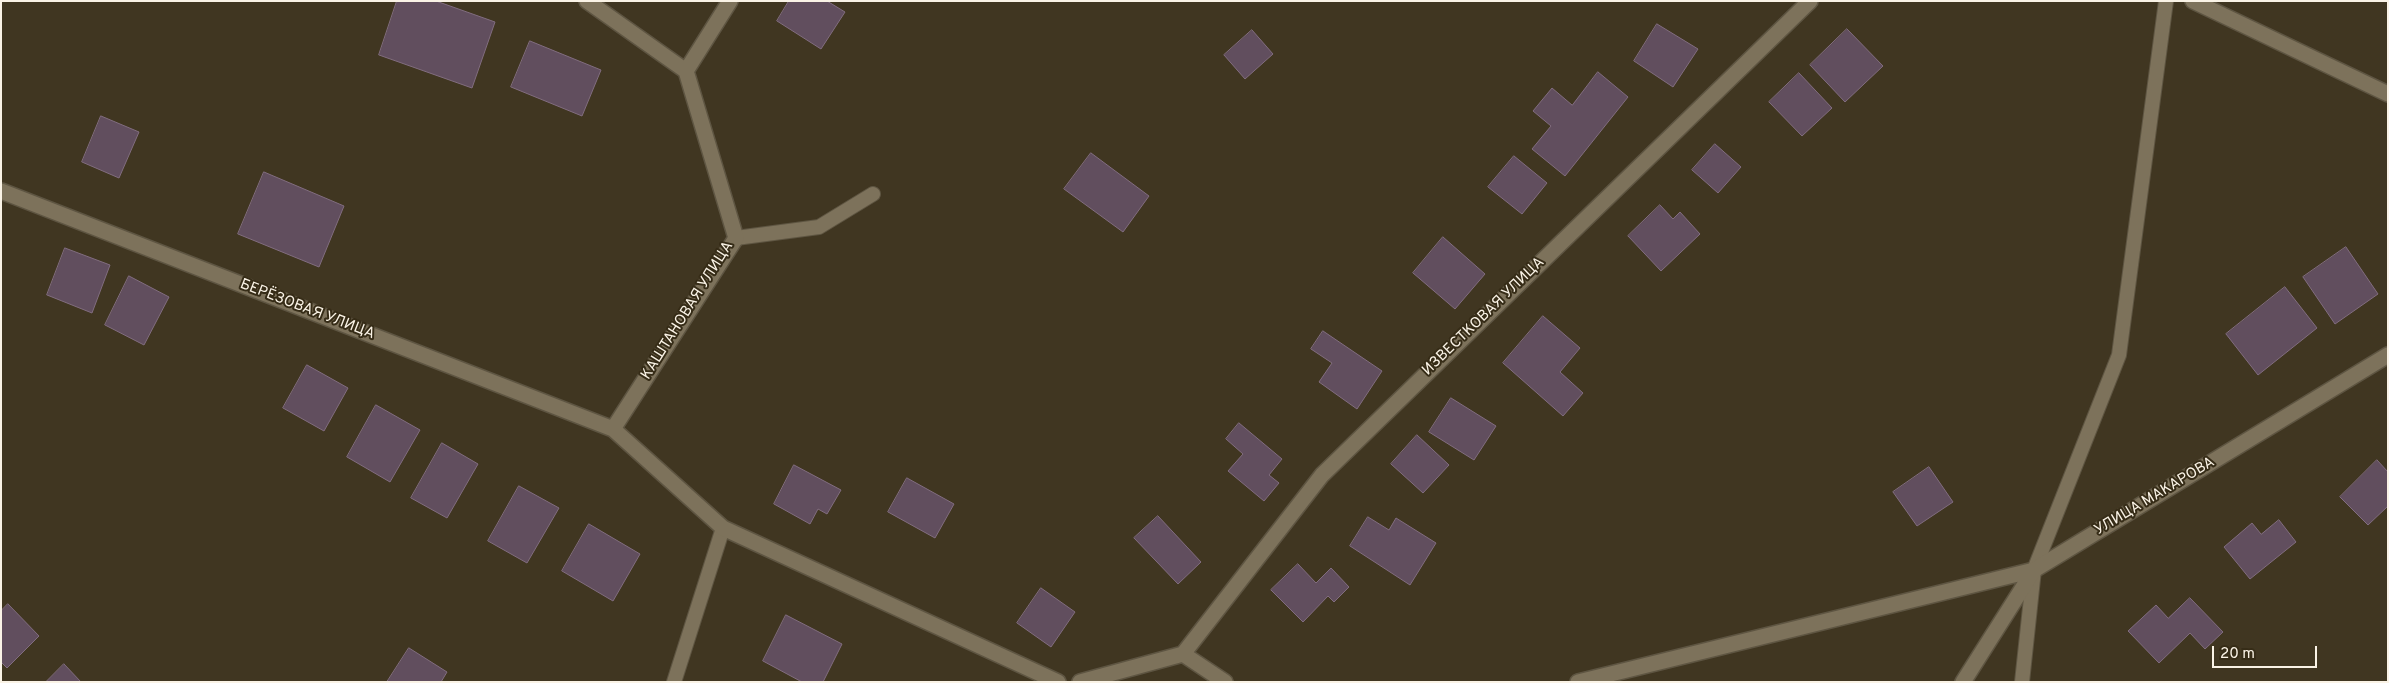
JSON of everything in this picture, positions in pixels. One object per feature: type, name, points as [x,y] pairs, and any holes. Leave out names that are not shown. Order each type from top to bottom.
[{"type":"street","points":[[587,1],[686,71],[730,1]]},
{"type":"street","name":"ИЗВЕСТКОВАЯ УЛИЦА","points":[[1182,654],[1322,475],[1810,1]]},
{"type":"street","points":[[2193,1],[2388,94]]},
{"type":"street","name":"КАШТАНОВАЯ УЛИЦА","points":[[612,429],[736,238],[686,71]]},
{"type":"street","name":"БЕРЁЗОВАЯ УЛИЦА","points":[[1,191],[612,429]]},
{"type":"street","name":"УЛИЦА МАКАРОВА","points":[[1963,682],[2034,570],[2388,355]]},
{"type":"street","points":[[612,429],[723,528],[1058,682]]},
{"type":"street","points":[[1578,682],[2034,570]]},
{"type":"street","points":[[1080,682],[1182,654],[1225,682]]},
{"type":"lane","points":[[2022,682],[2034,570],[2120,355],[2166,1]]},
{"type":"lane","points":[[736,238],[819,227],[873,194]]},
{"type":"lane","points":[[674,682],[723,528]]},
{"type":"building","points":[[397,1],[436,1],[495,22],[472,88],[379,55]]},
{"type":"building","points":[[789,1],[827,1],[845,12],[821,49],[777,21]]},
{"type":"building","points":[[1657,24],[1698,49],[1673,87],[1634,61]]},
{"type":"building","points":[[1847,29],[1883,66],[1845,102],[1810,65]]},
{"type":"building","points":[[1252,30],[1273,54],[1245,79],[1224,55]]},
{"type":"building","points":[[530,41],[601,70],[582,116],[511,87]]},
{"type":"building","points":[[1598,72],[1628,97],[1565,176],[1532,149],[1551,126],[1533,111],[1552,88],[1572,105]]},
{"type":"building","points":[[1799,73],[1832,108],[1802,136],[1769,102]]},
{"type":"building","points":[[101,116],[139,132],[119,178],[82,162]]},
{"type":"building","points":[[1715,144],[1741,167],[1718,193],[1692,170]]},
{"type":"building","points":[[1091,153],[1149,196],[1123,232],[1064,189]]},
{"type":"building","points":[[1514,156],[1547,183],[1522,214],[1488,187]]},
{"type":"building","points":[[264,172],[344,206],[319,267],[238,234]]},
{"type":"building","points":[[1660,205],[1673,219],[1680,212],[1700,234],[1661,271],[1628,236]]},
{"type":"building","points":[[1443,237],[1485,274],[1455,309],[1413,273]]},
{"type":"building","points":[[2346,247],[2378,294],[2335,324],[2303,277]]},
{"type":"building","points":[[65,248],[110,265],[92,313],[47,295]]},
{"type":"building","points":[[129,276],[169,297],[144,345],[105,325]]},
{"type":"building","points":[[2285,287],[2317,328],[2258,375],[2226,334]]},
{"type":"building","points":[[1543,316],[1580,348],[1560,372],[1583,393],[1563,416],[1503,363]]},
{"type":"building","points":[[1323,331],[1382,371],[1357,409],[1319,382],[1332,363],[1311,349]]},
{"type":"building","points":[[307,365],[348,388],[324,431],[283,408]]},
{"type":"building","points":[[1451,398],[1496,426],[1474,460],[1429,432]]},
{"type":"building","points":[[376,405],[420,430],[390,482],[347,457]]},
{"type":"building","points":[[1239,423],[1282,459],[1269,475],[1279,483],[1264,501],[1228,471],[1243,454],[1226,439]]},
{"type":"building","points":[[1417,435],[1449,465],[1423,493],[1391,464]]},
{"type":"building","points":[[442,443],[478,464],[447,518],[411,498]]},
{"type":"building","points":[[2377,460],[2388,472],[2388,506],[2368,525],[2340,497]]},
{"type":"building","points":[[794,465],[841,490],[827,514],[818,509],[810,524],[774,504]]},
{"type":"building","points":[[1929,467],[1953,502],[1917,526],[1893,492]]},
{"type":"building","points":[[907,478],[954,504],[935,538],[888,512]]},
{"type":"building","points":[[519,486],[559,508],[527,563],[488,541]]},
{"type":"building","points":[[1158,516],[1201,562],[1178,584],[1134,538]]},
{"type":"building","points":[[1368,517],[1389,530],[1396,518],[1436,543],[1410,585],[1350,546]]},
{"type":"building","points":[[2279,520],[2296,542],[2250,579],[2224,547],[2252,523],[2261,534]]},
{"type":"building","points":[[589,524],[640,554],[613,601],[562,571]]},
{"type":"building","points":[[1298,564],[1316,583],[1331,568],[1349,587],[1334,602],[1328,596],[1303,622],[1271,590]]},
{"type":"building","points":[[1041,588],[1075,612],[1051,647],[1017,623]]},
{"type":"building","points":[[2190,598],[2223,632],[2205,649],[2190,633],[2159,663],[2128,631],[2156,605],[2168,618]]},
{"type":"building","points":[[8,604],[39,636],[7,668],[1,662],[1,611]]},
{"type":"building","points":[[786,615],[842,644],[823,682],[802,682],[763,661]]},
{"type":"building","points":[[409,648],[447,672],[441,682],[387,682]]},
{"type":"building","points":[[64,664],[81,682],[46,682]]}]
